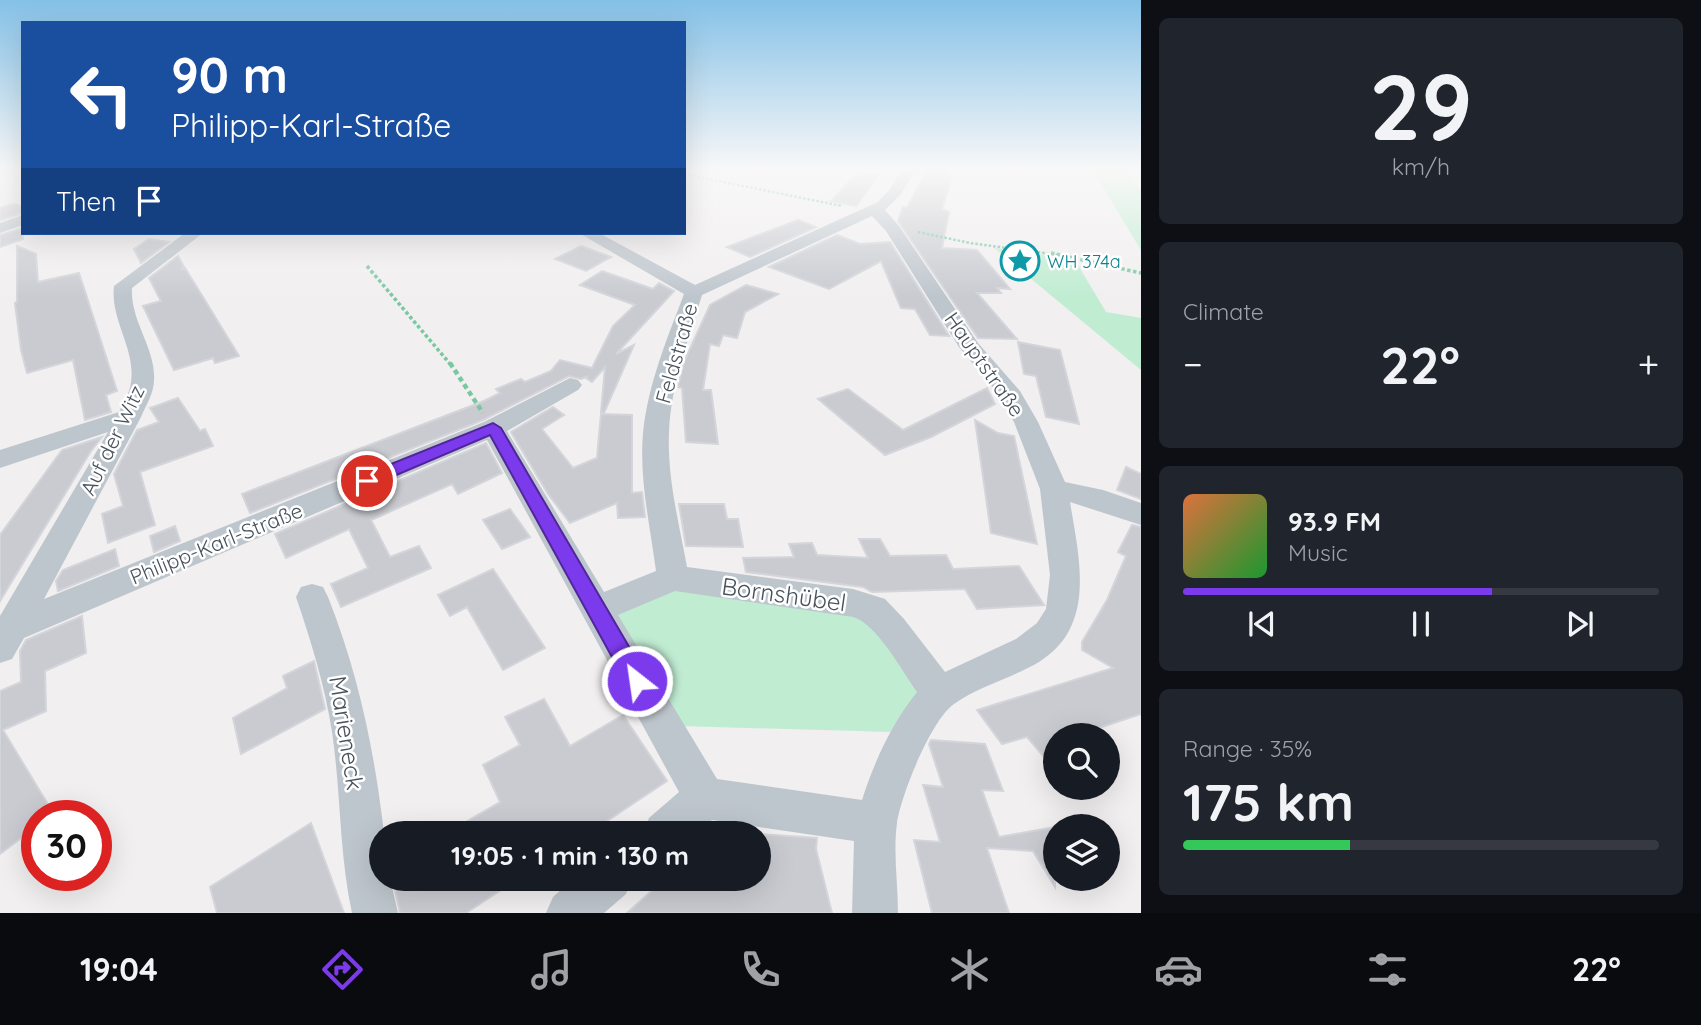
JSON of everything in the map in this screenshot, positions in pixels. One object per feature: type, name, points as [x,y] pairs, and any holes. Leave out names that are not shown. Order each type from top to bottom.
[{"type":"street","points":[[694,292],[879,217],[881,212]]},
{"type":"street","name":"Hauptstraße","points":[[879,217],[971,347],[1017,405],[1054,489],[1066,575],[1062,612],[1049,633],[1028,650],[939,693]]},
{"type":"street","points":[[0,228],[21,221]]},
{"type":"street","name":"Auf der Witz","points":[[7,638],[129,416],[143,377],[122,299],[123,286],[192,235]]},
{"type":"street","name":"Feldstraße","points":[[591,235],[694,292],[666,374],[656,434],[656,463],[673,578]]},
{"type":"street","name":"Philipp-Karl-Straße","points":[[7,638],[493,428],[570,385]]},
{"type":"street","points":[[0,458],[129,416]]},
{"type":"street","points":[[493,428],[705,798]]},
{"type":"street","points":[[1054,489],[1103,500],[1141,514]]},
{"type":"street","points":[[596,610],[673,578]]},
{"type":"street","name":"Bornshübel","points":[[673,578],[853,603],[873,609],[892,629],[939,693]]},
{"type":"street","name":"Marieneck","points":[[312,597],[333,652],[346,701],[355,755],[363,854],[375,913]]},
{"type":"street","points":[[875,913],[876,823],[902,750],[939,693]]},
{"type":"street","points":[[678,821],[705,798],[876,823]]},
{"type":"street","points":[[569,913],[595,891]]},
{"type":"path","points":[[855,212],[970,243],[1041,251],[1141,273]]},
{"type":"path","points":[[367,266],[444,354],[493,428]]},
{"type":"green space","points":[[1118,212],[1141,212],[1141,250]]},
{"type":"green space","points":[[994,248],[1040,254],[1078,265],[1106,312],[1141,318],[1141,370]]},
{"type":"green space","points":[[676,585],[870,615],[924,688],[892,732],[680,726],[610,613]]},
{"type":"building","points":[[0,212],[21,212],[21,214],[0,220]]},
{"type":"building","points":[[901,212],[949,212],[942,248],[977,250],[1010,289],[997,288],[1001,293],[977,293],[1017,339],[978,338],[898,221]]},
{"type":"building","points":[[798,220],[816,227],[750,257],[727,247]]},
{"type":"building","points":[[21,229],[23,239],[0,247],[0,235]]},
{"type":"building","points":[[837,235],[860,244],[890,242],[949,336],[930,335],[915,309],[901,308],[881,261],[829,289],[769,267]]},
{"type":"building","points":[[149,239],[169,242],[141,263],[134,249]]},
{"type":"building","points":[[17,246],[36,254],[38,282],[79,273],[117,391],[106,395],[111,412],[85,420],[73,360],[27,373],[15,303]]},
{"type":"building","points":[[581,246],[611,257],[586,271],[555,259]]},
{"type":"building","points":[[178,256],[184,267],[181,269],[185,268],[239,356],[215,363],[213,358],[174,370],[143,306],[161,301],[149,278]]},
{"type":"building","points":[[602,271],[653,289],[659,283],[674,291],[616,354],[634,345],[604,413],[601,412],[605,367],[592,382],[586,378],[588,376],[581,379],[569,376],[483,420],[250,513],[242,494],[484,401],[500,393],[496,389],[521,379],[525,382],[551,371],[560,360],[592,368],[613,326],[635,305],[580,285]]},
{"type":"building","points":[[746,285],[778,294],[745,312],[737,338],[723,335],[719,346],[710,344],[703,390],[711,390],[718,444],[686,442],[682,388],[678,387],[684,362],[710,305]]},
{"type":"building","points":[[1018,342],[1060,350],[1079,424],[1046,417],[1036,376],[1024,374]]},
{"type":"building","points":[[987,388],[995,404],[931,437],[885,455],[818,399],[848,389],[903,430]]},
{"type":"building","points":[[178,398],[200,431],[205,429],[213,446],[140,472],[155,525],[108,543],[102,514],[123,506],[114,474],[137,430],[159,422],[150,408]]},
{"type":"building","points":[[553,407],[564,415],[542,429],[573,468],[597,458],[601,414],[632,415],[632,493],[642,492],[645,517],[618,518],[617,503],[570,523],[548,494],[511,432]]},
{"type":"building","points":[[975,420],[998,433],[1014,436],[1037,544],[991,533]]},
{"type":"building","points":[[102,437],[0,601],[0,535],[62,450]]},
{"type":"building","points":[[486,443],[502,473],[458,494],[452,484],[371,520],[390,557],[419,546],[431,568],[341,607],[331,584],[368,568],[349,529],[286,558],[275,534]]},
{"type":"building","points":[[1126,467],[1141,474],[1141,499],[1117,490]]},
{"type":"building","points":[[679,504],[724,504],[727,519],[738,519],[743,547],[686,546]]},
{"type":"building","points":[[510,509],[530,537],[502,549],[483,520]]},
{"type":"building","points":[[1132,525],[1141,527],[1141,714],[1114,723],[1043,723],[1043,756],[1027,737],[1002,744],[977,710],[1113,668],[1082,650],[1082,642],[1107,600],[1126,556],[1118,552]]},
{"type":"building","points":[[175,526],[180,541],[154,552],[150,536]]},
{"type":"building","points":[[859,539],[880,539],[890,556],[946,555],[953,569],[1019,566],[1044,605],[977,609],[965,589],[872,592],[863,587],[746,572],[743,558],[794,557],[789,544],[812,543],[817,555],[868,558]]},
{"type":"building","points":[[115,549],[119,566],[58,591],[56,581],[63,570]]},
{"type":"building","points":[[493,569],[545,648],[503,670],[467,607],[450,616],[438,595]]},
{"type":"building","points":[[82,616],[86,653],[45,671],[46,711],[3,730],[45,800],[21,800],[21,838],[0,854],[0,691],[21,682],[20,651],[26,640]]},
{"type":"building","points":[[314,661],[325,709],[241,754],[233,718],[287,688],[283,676]]},
{"type":"building","points":[[544,699],[570,746],[623,715],[667,781],[607,821],[468,821],[500,802],[483,765],[520,745],[505,717]]},
{"type":"building","points":[[931,740],[985,744],[1003,791],[982,790],[999,837],[1043,829],[1043,867],[1033,851],[987,848],[1009,913],[932,913],[914,840],[940,842],[923,785],[943,787],[929,744]]},
{"type":"building","points":[[311,823],[344,913],[217,913],[210,887]]},
{"type":"building","points":[[771,835],[817,838],[816,849],[832,913],[627,913],[652,891],[771,891]]},
{"type":"building","points":[[395,891],[499,891],[466,913],[400,913]]},
{"type":"place","name":"WH 374a","points":[[1020,261]]},
{"type":"route","points":[[367,481],[493,428],[637,681]]}]
